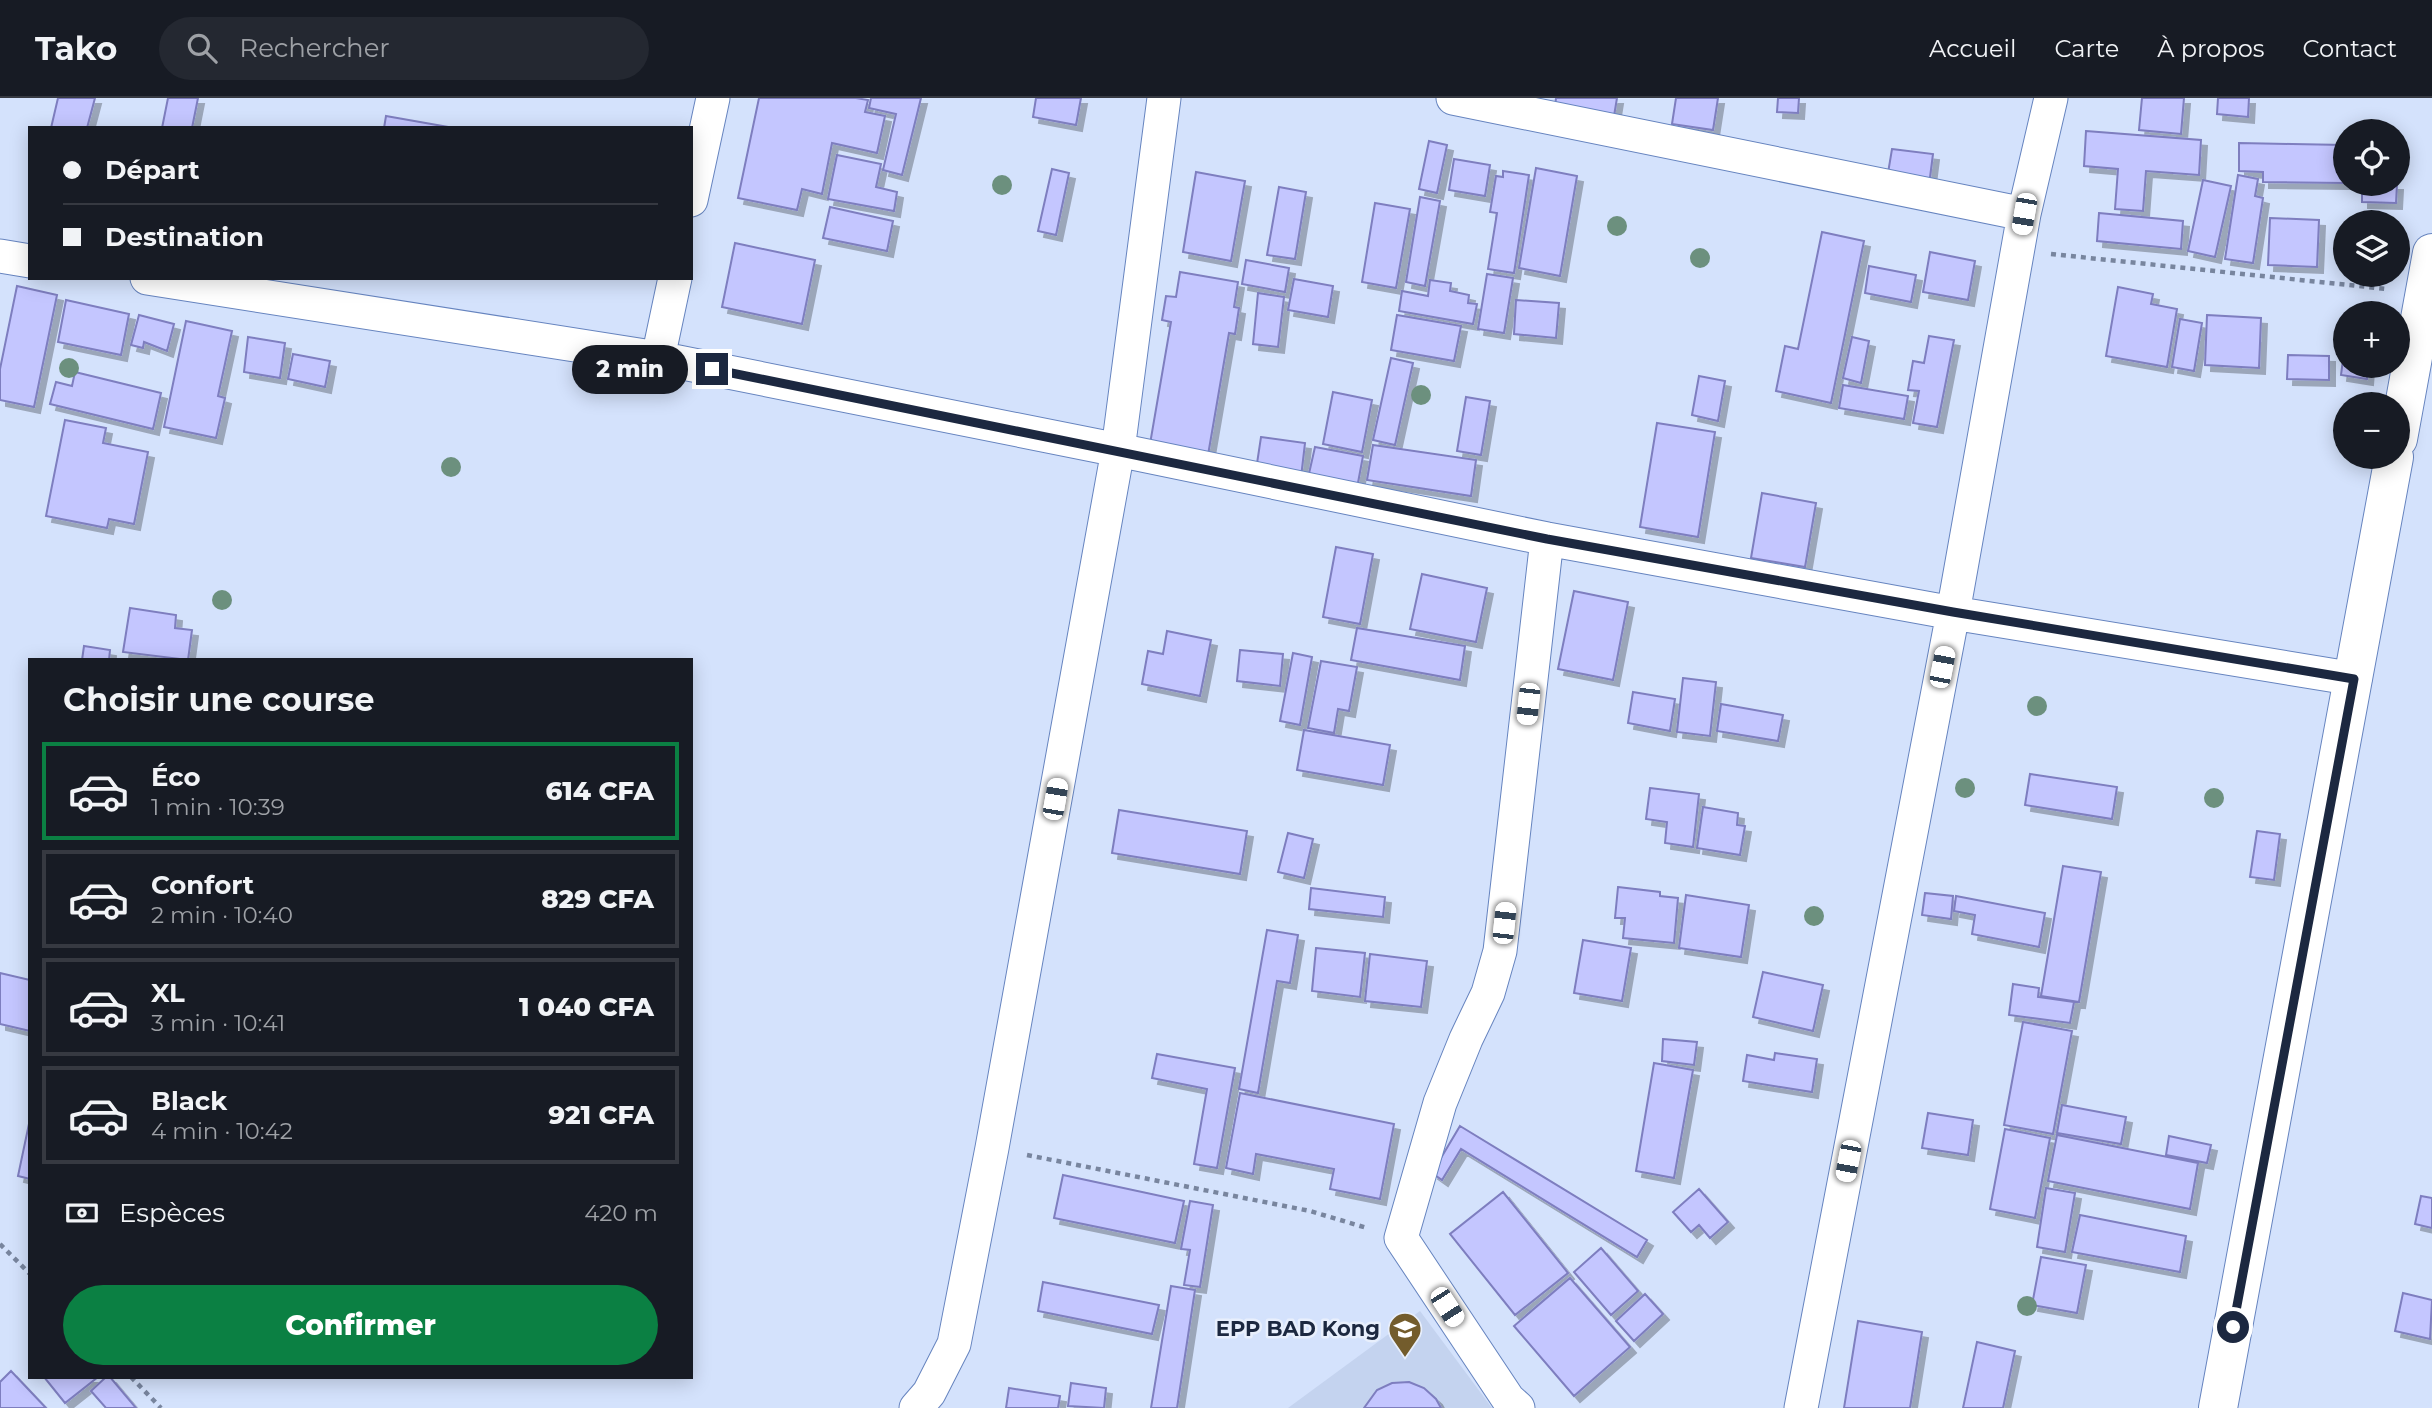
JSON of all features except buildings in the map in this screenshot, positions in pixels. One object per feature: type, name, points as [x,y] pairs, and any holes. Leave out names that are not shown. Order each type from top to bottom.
[{"type":"street","points":[[693,191],[713,98]]},
{"type":"street","points":[[916,1408],[929,1393],[954,1344],[992,1148],[1118,450],[1164,98]]},
{"type":"street","points":[[1454,98],[2024,214]]},
{"type":"street","points":[[1801,1408],[1953,612],[2024,214],[2050,98]]},
{"type":"street","points":[[2406,392],[2432,253]]},
{"type":"street","points":[[0,256],[28,261]]},
{"type":"street","points":[[160,280],[657,358],[1547,539],[1953,612],[2354,679]]},
{"type":"street","points":[[657,358],[675,280]]},
{"type":"street","points":[[2218,1408],[2392,469]]},
{"type":"street","points":[[1518,1408],[1508,1399],[1401,1238],[1440,1103],[1489,993],[1500,951],[1547,539]]},
{"type":"path","points":[[2024,214],[2048,254],[2424,293]]},
{"type":"path","points":[[992,1148],[1310,1211],[1401,1238]]},
{"type":"path","points":[[0,1244],[28,1272]]},
{"type":"path","points":[[133,1379],[161,1408]]},
{"type":"shaded area","name":"EPP BAD Kong","points":[[1420,1311],[1492,1408],[1288,1408]]},
{"type":"place","name":"EPP BAD Kong","points":[[1405,1359]]},
{"type":"route","points":[[712,369],[1547,539],[1953,612],[2354,679],[2233,1327]]}]
